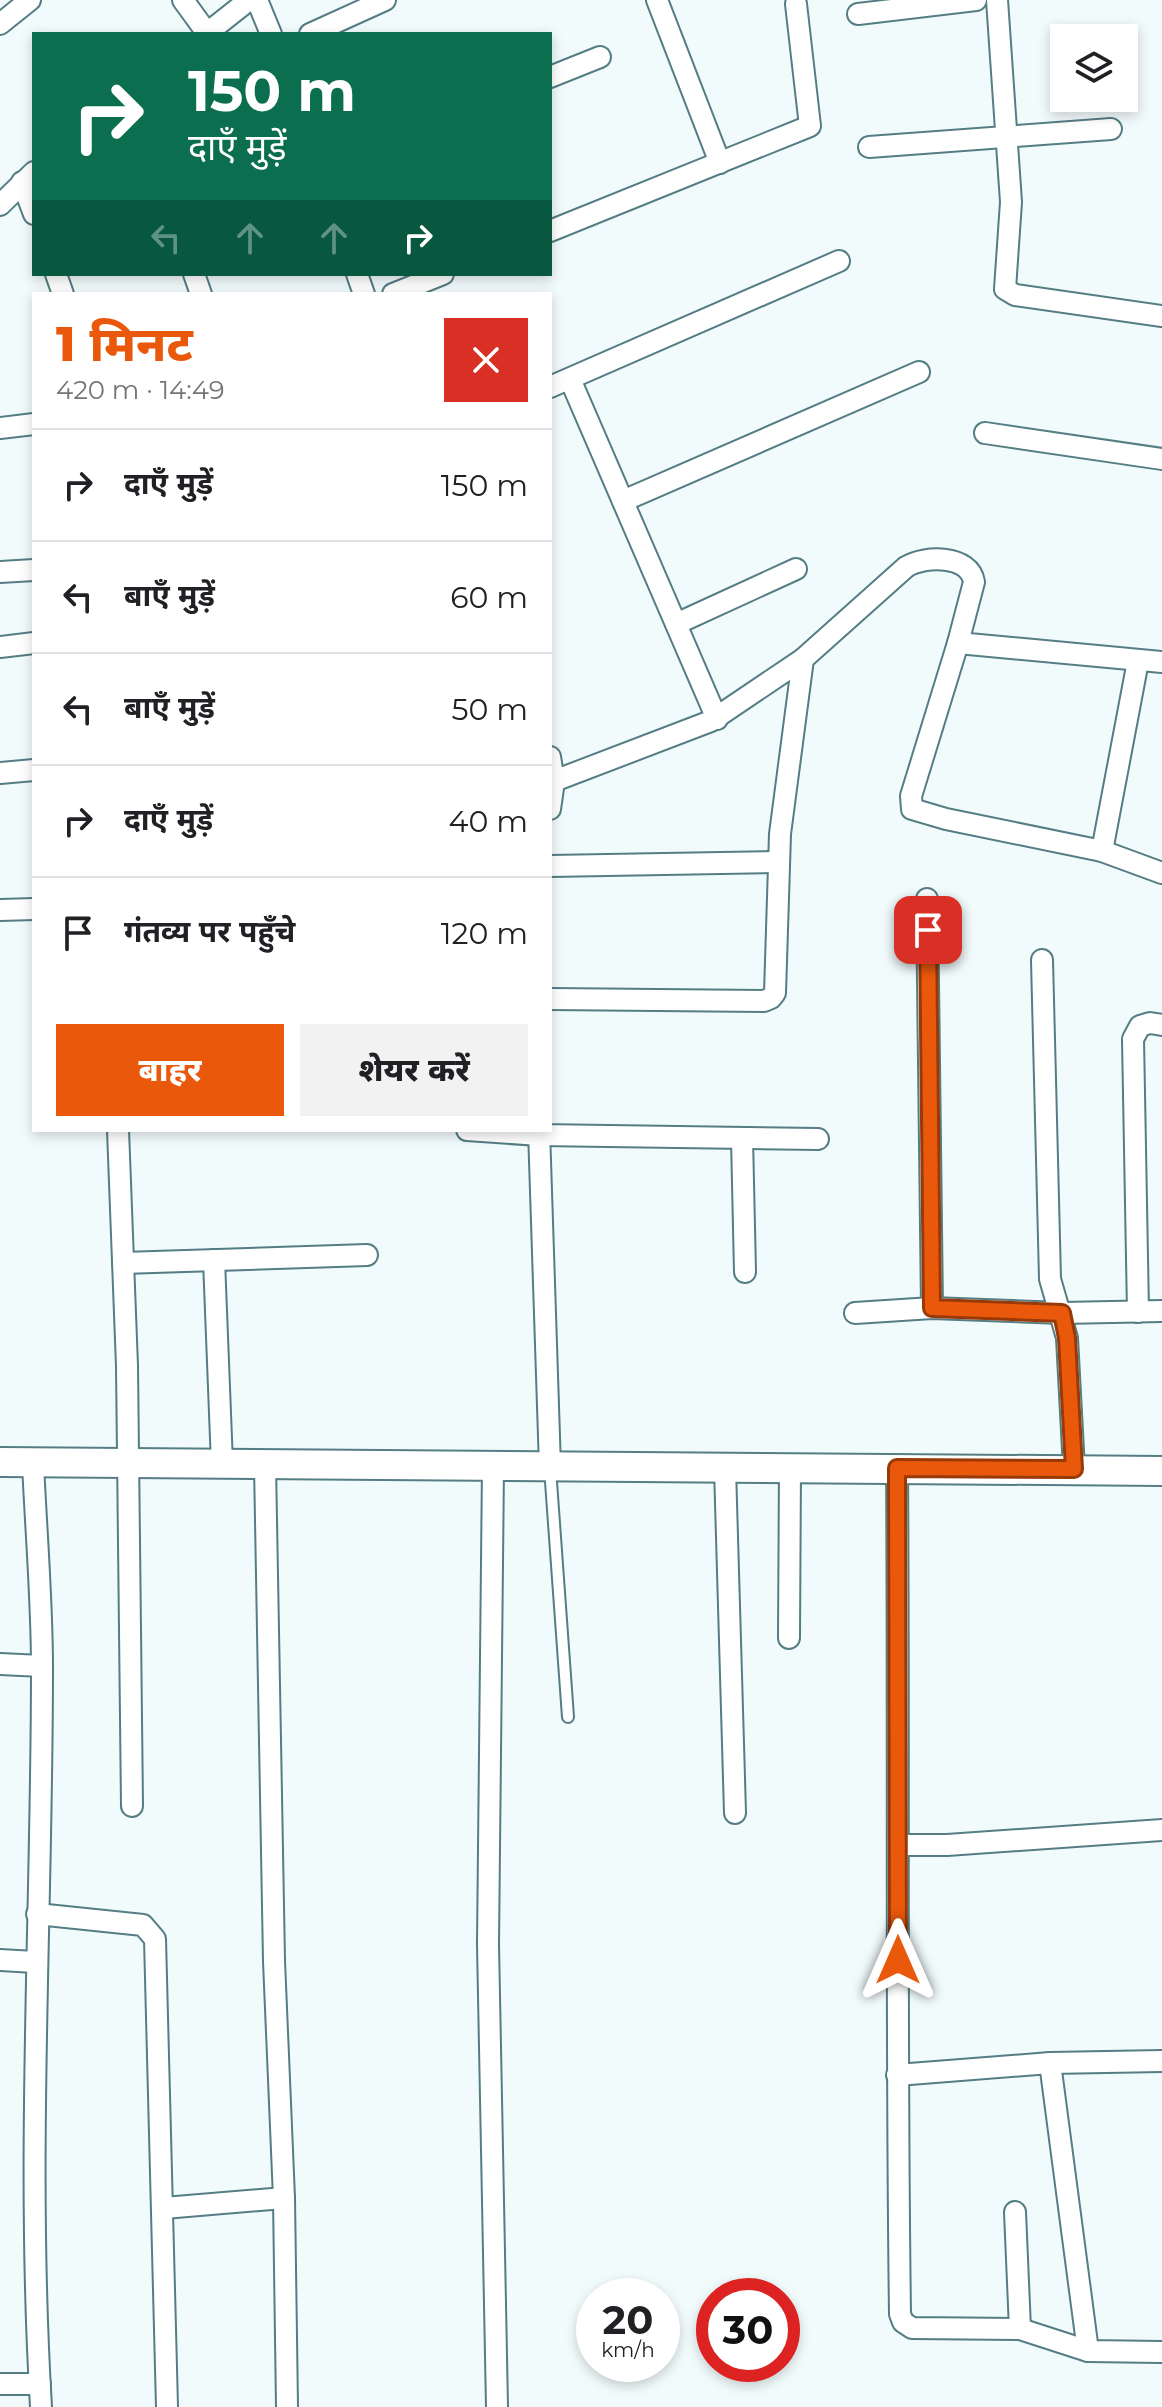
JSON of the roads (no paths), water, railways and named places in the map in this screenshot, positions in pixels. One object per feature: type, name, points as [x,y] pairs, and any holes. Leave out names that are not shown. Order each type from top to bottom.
[{"type":"main road","points":[[0,1462],[1162,1471]]},
{"type":"street","points":[[0,24],[30,0]]},
{"type":"street","points":[[183,0],[205,32]]},
{"type":"street","points":[[207,32],[249,0]]},
{"type":"street","points":[[257,0],[270,32]]},
{"type":"street","points":[[314,32],[385,0]]},
{"type":"street","points":[[657,0],[720,163]]},
{"type":"street","points":[[858,14],[976,0]]},
{"type":"street","points":[[997,0],[1011,202],[1005,289],[1015,295],[1162,316]]},
{"type":"street","points":[[552,230],[810,126],[796,4]]},
{"type":"street","points":[[552,76],[600,57]]},
{"type":"street","points":[[869,147],[1111,129]]},
{"type":"street","points":[[0,205],[28,177]]},
{"type":"street","points":[[28,177],[32,202]]},
{"type":"street","points":[[552,386],[839,261]]},
{"type":"street","points":[[398,292],[438,276]]},
{"type":"street","points":[[623,501],[919,372]]},
{"type":"street","points":[[570,379],[717,719]]},
{"type":"street","points":[[0,428],[32,424]]},
{"type":"street","points":[[985,433],[1162,459]]},
{"type":"street","points":[[554,781],[717,719],[803,659],[906,567],[926,559],[958,563],[972,573],[974,582],[911,796],[912,809],[946,819],[1102,851],[1162,873]]},
{"type":"street","points":[[676,624],[796,569]]},
{"type":"street","points":[[0,572],[32,570]]},
{"type":"street","points":[[0,647],[32,643]]},
{"type":"street","points":[[958,643],[1162,662]]},
{"type":"street","points":[[552,999],[764,1001],[771,998],[776,986],[778,862],[803,659]]},
{"type":"street","points":[[1102,851],[1138,661]]},
{"type":"street","points":[[552,769],[552,795]]},
{"type":"street","points":[[0,773],[32,770]]},
{"type":"street","points":[[552,866],[778,862]]},
{"type":"street","points":[[927,899],[932,1308]]},
{"type":"street","points":[[0,910],[32,909]]},
{"type":"street","points":[[1042,960],[1050,1279],[1067,1338],[1074,1469]]},
{"type":"street","points":[[1138,1312],[1133,1039],[1140,1026],[1150,1023],[1162,1025]]},
{"type":"street","points":[[118,1132],[129,1462],[132,1806]]},
{"type":"street","points":[[550,1467],[539,1132],[818,1139]]},
{"type":"street","points":[[742,1138],[745,1272]]},
{"type":"street","points":[[123,1263],[367,1255]]},
{"type":"street","points":[[214,1260],[222,1464]]},
{"type":"street","points":[[855,1313],[932,1308],[1062,1313],[1162,1311]]},
{"type":"street","points":[[33,1463],[42,1666],[35,1962],[41,2407]]},
{"type":"street","points":[[265,1465],[274,1961],[284,2198],[287,2407]]},
{"type":"street","points":[[493,1467],[488,1944],[497,2407]]},
{"type":"street","points":[[789,1638],[790,1467]]},
{"type":"street","points":[[725,1468],[735,1813]]},
{"type":"street","points":[[897,1468],[900,2314],[903,2322],[912,2328],[1020,2329],[1088,2351],[1162,2352]]},
{"type":"street","points":[[0,1664],[42,1666]]},
{"type":"street","points":[[898,1845],[947,1845],[1162,1830]]},
{"type":"street","points":[[37,1914],[143,1925],[155,1939],[167,2407]]},
{"type":"street","points":[[0,1960],[35,1962]]},
{"type":"street","points":[[897,2075],[1050,2063],[1162,2061]]},
{"type":"street","points":[[1050,2063],[1088,2351]]},
{"type":"street","points":[[164,2208],[284,2198]]},
{"type":"street","points":[[1015,2212],[1020,2329]]},
{"type":"street","points":[[0,2384],[40,2384]]},
{"type":"lane","points":[[550,1467],[568,1717]]}]
